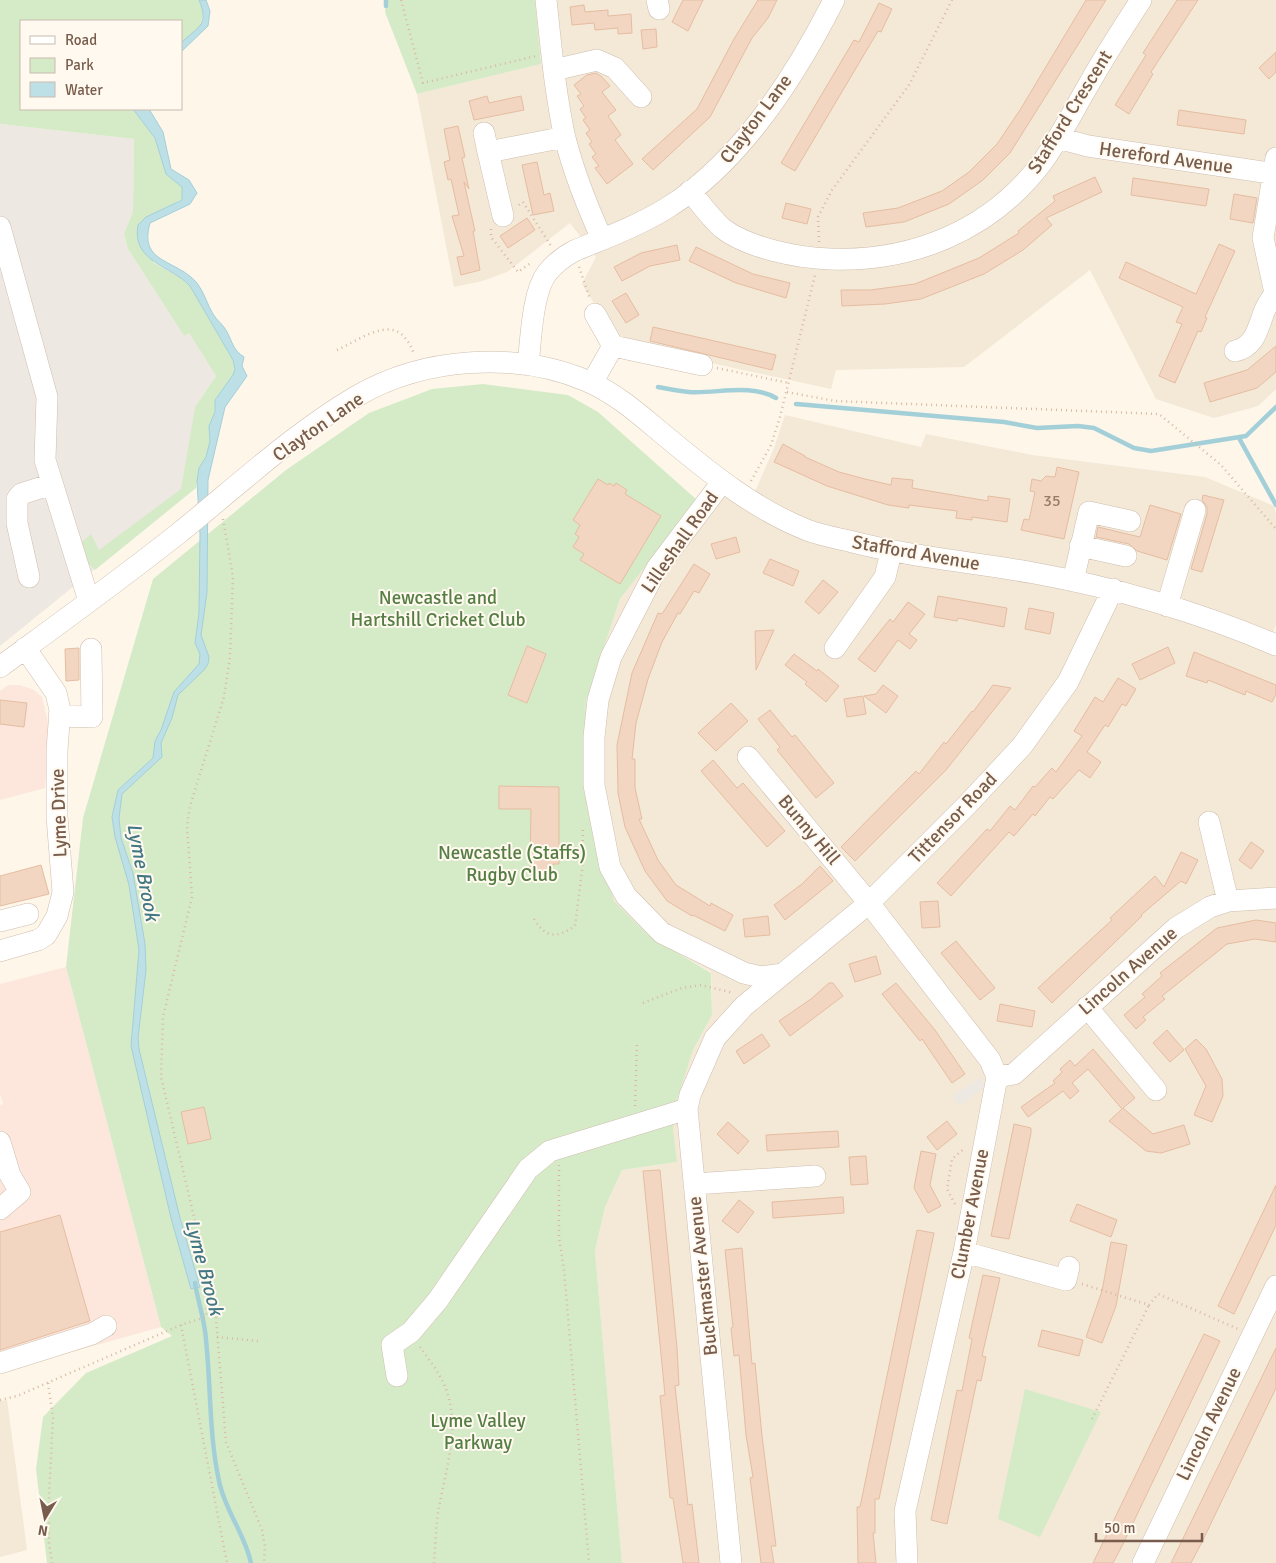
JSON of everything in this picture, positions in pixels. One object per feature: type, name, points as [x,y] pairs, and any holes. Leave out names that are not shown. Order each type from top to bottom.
[{"type":"street","points":[[546,0],[565,137],[582,195],[602,239]]},
{"type":"street","name":"Clayton Lane","points":[[0,667],[89,602],[304,433],[359,395],[418,373],[453,364],[492,362],[528,364],[539,289],[557,256],[602,239],[667,208],[714,173],[737,151],[770,105],[821,27],[834,0]]},
{"type":"street","name":"Stafford Crescent","points":[[690,190],[711,217],[729,232],[790,255],[818,259],[871,258],[907,252],[933,245],[976,224],[1018,189],[1040,165],[1058,138],[1106,54],[1141,0]]},
{"type":"street","points":[[553,61],[597,60],[615,68],[641,96]]},
{"type":"street","points":[[503,216],[486,143],[565,137]]},
{"type":"street","name":"Hereford Avenue","points":[[1058,138],[1088,146],[1275,168]]},
{"type":"street","points":[[1235,351],[1243,350],[1256,338],[1263,314],[1274,293],[1262,238],[1275,168]]},
{"type":"street","points":[[0,227],[47,398],[45,460],[89,602]]},
{"type":"street","points":[[595,314],[613,346],[702,365]]},
{"type":"street","points":[[592,383],[613,346]]},
{"type":"street","name":"Stafford Avenue","points":[[528,364],[562,371],[592,383],[624,400],[722,482],[743,496],[808,530],[892,552],[1007,568],[1113,589],[1220,621],[1276,645]]},
{"type":"street","name":"Lilleshall Road","points":[[722,482],[657,568],[611,657],[598,700],[594,736],[594,785],[610,867],[626,896],[662,932],[744,973],[761,978],[782,974]]},
{"type":"street","points":[[30,577],[17,523],[17,499],[21,494],[52,484]]},
{"type":"street","points":[[1167,606],[1195,510]]},
{"type":"street","points":[[1073,581],[1089,512],[1130,521]]},
{"type":"street","points":[[1080,546],[1126,556]]},
{"type":"street","points":[[835,648],[885,577],[892,552]]},
{"type":"street","name":"Tittensor Road","points":[[744,1001],[782,974],[869,903],[967,805],[1022,746],[1068,682],[1113,589]]},
{"type":"street","name":"Lyme Drive","points":[[0,951],[38,940],[46,935],[52,929],[61,905],[63,892],[56,817],[60,716],[56,692],[25,648]]},
{"type":"street","points":[[60,716],[92,717],[92,649]]},
{"type":"street","name":"Bunny Hill","points":[[748,757],[869,903]]},
{"type":"street","points":[[1209,822],[1228,900]]},
{"type":"street","name":"Lincoln Avenue","points":[[998,1077],[1014,1074],[1087,1006],[1176,928],[1210,907],[1228,900],[1276,898]]},
{"type":"street","points":[[869,903],[990,1060],[998,1077]]},
{"type":"street","points":[[0,921],[28,914]]},
{"type":"street","points":[[744,973],[744,1001]]},
{"type":"street","name":"Buckmaster Avenue","points":[[731,1563],[687,1109],[693,1086],[715,1038],[744,1001]]},
{"type":"street","points":[[1087,1006],[1156,1090]]},
{"type":"street","name":"Clumber Avenue","points":[[907,1563],[905,1511],[964,1252],[998,1077]]},
{"type":"street","points":[[397,1376],[392,1345],[411,1332],[438,1300],[528,1169],[538,1160],[559,1148],[687,1109]]},
{"type":"street","points":[[0,1142],[10,1175],[20,1192],[0,1209]]},
{"type":"street","points":[[694,1184],[815,1176]]},
{"type":"street","points":[[964,1252],[1068,1273]]},
{"type":"street","name":"Lincoln Avenue","points":[[1143,1563],[1276,1286]]},
{"type":"street","points":[[0,1363],[92,1334],[106,1326]]},
{"type":"path","points":[[401,0],[423,83],[553,61]]},
{"type":"path","points":[[743,496],[771,445],[787,392],[818,259],[818,217],[832,190],[909,85],[952,0]]},
{"type":"path","points":[[557,256],[518,272],[491,237],[491,225],[524,202],[595,314]]},
{"type":"path","points":[[337,350],[383,329],[395,329],[409,344],[418,373]]},
{"type":"path","points":[[702,365],[789,383]]},
{"type":"path","points":[[787,392],[835,401],[1159,414],[1221,466],[1276,529]]},
{"type":"path","points":[[217,503],[233,578],[230,657],[224,697],[190,806],[187,826],[192,897],[189,917],[163,1017],[161,1077],[215,1306],[226,1442],[262,1530],[265,1547],[264,1563]]},
{"type":"path","points":[[534,919],[544,932],[551,934],[558,934],[574,926],[582,871],[582,820]]},
{"type":"path","points":[[643,1003],[682,988],[701,985],[744,1001]]},
{"type":"path","points":[[634,1125],[637,1041]]},
{"type":"path","points":[[559,1148],[559,1237],[564,1270],[589,1563]]},
{"type":"path","points":[[1068,1273],[1150,1306]]},
{"type":"path","points":[[1092,1419],[1158,1294],[1252,1335]]},
{"type":"path","points":[[0,1400],[17,1396],[181,1325],[206,1317],[206,1308],[215,1306]]},
{"type":"path","points":[[181,1325],[228,1563]]},
{"type":"path","points":[[411,1332],[443,1382],[453,1427],[448,1469],[438,1514],[434,1563]]},
{"type":"path","points":[[217,1337],[258,1342]]},
{"type":"path","points":[[48,1383],[53,1418],[49,1495],[49,1543],[52,1563]]},
{"type":"shaded area","points":[[535,0],[1276,0],[1276,389],[1258,406],[1214,418],[1156,399],[1090,270],[964,367],[836,370],[831,389],[619,343],[582,284],[596,257],[570,223],[507,272],[482,281],[454,287],[417,94],[541,64]]},
{"type":"shaded area","points":[[0,124],[134,139],[133,211],[124,234],[128,249],[184,336],[189,333],[216,376],[195,407],[180,500],[0,646]]},
{"type":"shaded area","points":[[785,415],[921,447],[926,434],[1032,455],[1205,477],[1274,506],[1276,514],[1276,624],[1270,642],[1276,645],[1276,1563],[622,1563],[595,1251],[605,1207],[622,1170],[677,1162],[672,1130],[677,1100],[693,1050],[712,1015],[712,988],[711,972],[648,935],[614,901],[581,779],[586,701],[620,599],[714,476],[751,501],[774,448]]},
{"type":"shaded area","points":[[8,685],[20,685],[34,690],[42,697],[49,727],[49,749],[45,788],[0,800],[0,691]]},
{"type":"shaded area","points":[[66,967],[161,1327],[0,1372],[0,1105],[3,1104],[0,1094],[0,984]]},
{"type":"shaded area","points":[[982,1077],[984,1088],[959,1106],[952,1096]]},
{"type":"shaded area","points":[[7,1400],[27,1550],[0,1557],[0,1401]]},
{"type":"green space","points":[[0,0],[199,0],[204,12],[198,31],[182,42],[182,20],[20,20],[20,110],[134,110],[155,138],[166,174],[182,187],[182,199],[138,225],[154,263],[183,279],[190,286],[233,360],[235,369],[231,381],[215,400],[215,412],[209,426],[210,441],[206,457],[199,468],[196,488],[95,570],[86,561],[81,543],[91,534],[99,550],[181,489],[195,407],[216,376],[189,333],[184,336],[128,249],[124,234],[133,211],[134,139],[0,124]]},
{"type":"green space","points":[[386,0],[535,0],[541,64],[417,94],[385,12]]},
{"type":"green space","points":[[483,384],[568,395],[598,412],[697,500],[620,599],[586,701],[583,779],[614,901],[648,935],[711,973],[712,1015],[693,1050],[677,1100],[673,1130],[677,1162],[622,1170],[605,1207],[595,1251],[622,1563],[47,1563],[36,1469],[43,1417],[86,1373],[172,1336],[161,1327],[66,967],[83,818],[153,579],[286,470],[369,413],[432,389]]},
{"type":"green space","points":[[1025,1389],[1101,1412],[1040,1537],[998,1519]]},
{"type":"water","points":[[199,0],[206,0],[210,11],[208,26],[182,51],[182,42],[197,29],[202,21],[202,9]]},
{"type":"water","points":[[134,110],[150,110],[163,132],[171,169],[189,180],[197,193],[190,204],[150,223],[149,246],[154,254],[189,275],[197,283],[213,314],[226,330],[235,349],[244,357],[242,366],[247,376],[225,407],[208,480],[207,592],[201,635],[209,657],[208,664],[178,695],[172,718],[161,743],[162,757],[122,794],[119,818],[121,838],[133,873],[145,944],[146,970],[138,1038],[139,1049],[180,1218],[200,1287],[191,1289],[171,1218],[131,1046],[139,950],[129,885],[115,837],[112,817],[118,790],[153,758],[155,741],[161,730],[174,692],[199,664],[200,654],[195,643],[199,613],[200,534],[197,481],[199,468],[206,457],[210,441],[209,426],[215,412],[215,400],[233,375],[235,369],[233,360],[190,286],[147,255],[137,237],[138,225],[146,217],[182,200],[182,187],[166,174],[155,138]]},
{"type":"building","points":[[683,0],[703,0],[688,31],[672,22]]},
{"type":"building","points":[[758,0],[777,0],[768,18],[752,38],[710,117],[653,170],[642,159],[697,109],[734,39]]},
{"type":"building","points":[[1086,0],[1106,0],[1010,153],[983,180],[949,204],[904,222],[866,227],[863,213],[898,208],[942,191],[969,172],[997,144],[1020,110]]},
{"type":"building","points":[[1177,0],[1198,0],[1151,72],[1153,74],[1129,114],[1115,105],[1146,55],[1143,53]]},
{"type":"building","points":[[879,3],[892,9],[881,32],[878,31],[795,171],[781,163],[854,40],[859,42]]},
{"type":"building","points":[[584,5],[585,12],[608,10],[608,16],[631,14],[632,33],[618,34],[618,28],[595,30],[594,23],[572,25],[570,7]]},
{"type":"building","points":[[656,29],[657,47],[643,49],[641,30]]},
{"type":"building","points":[[1276,52],[1276,72],[1269,79],[1259,68]]},
{"type":"building","points":[[596,73],[610,86],[602,92],[616,110],[608,116],[621,135],[615,140],[633,164],[607,184],[595,168],[599,166],[592,157],[596,154],[589,144],[592,142],[586,133],[590,130],[583,120],[586,118],[580,109],[584,106],[577,96],[581,94],[574,85],[587,75]]},
{"type":"building","points":[[487,96],[489,103],[521,96],[524,110],[474,120],[469,101]]},
{"type":"building","points":[[1179,110],[1246,120],[1244,134],[1177,125]]},
{"type":"building","points":[[458,126],[465,157],[462,158],[469,189],[464,182],[475,231],[473,231],[480,270],[461,275],[457,257],[464,256],[452,216],[459,215],[451,179],[448,180],[444,162],[450,160],[444,129]]},
{"type":"building","points":[[537,162],[544,195],[550,193],[554,211],[533,215],[522,165]]},
{"type":"building","points":[[1095,177],[1102,192],[1046,218],[1052,225],[1023,250],[984,274],[921,299],[885,304],[842,306],[841,290],[870,290],[915,284],[979,258],[1019,233],[1018,231],[1055,201],[1053,196]]},
{"type":"building","points":[[1133,178],[1209,189],[1206,206],[1131,195]]},
{"type":"building","points":[[1234,194],[1257,198],[1253,223],[1230,219]]},
{"type":"building","points":[[786,203],[811,209],[807,224],[782,218]]},
{"type":"building","points":[[527,218],[535,230],[508,248],[500,236]]},
{"type":"building","points":[[1219,244],[1235,251],[1205,317],[1207,318],[1201,332],[1198,331],[1175,383],[1159,376],[1182,324],[1176,322],[1183,307],[1119,278],[1126,262],[1196,294]]},
{"type":"building","points":[[677,245],[680,260],[650,266],[622,281],[614,267],[641,253]]},
{"type":"building","points":[[696,247],[753,274],[790,283],[786,298],[736,283],[689,261]]},
{"type":"building","points":[[626,293],[639,315],[626,323],[612,301]]},
{"type":"building","points":[[653,327],[776,355],[772,370],[650,341]]},
{"type":"building","points":[[1276,346],[1276,372],[1257,388],[1210,402],[1204,383],[1247,370]]},
{"type":"building","points":[[783,444],[805,457],[839,472],[865,479],[891,485],[892,478],[913,480],[912,488],[988,501],[988,496],[1010,499],[1007,522],[972,517],[972,520],[956,518],[957,511],[909,505],[909,508],[888,505],[827,486],[774,462]]},
{"type":"building","points":[[1057,467],[1079,472],[1064,539],[1021,530],[1024,519],[1029,520],[1035,492],[1030,491],[1032,479],[1041,481],[1046,476],[1055,477]]},
{"type":"building","points":[[598,479],[608,485],[609,483],[614,486],[616,483],[627,490],[625,494],[661,516],[620,584],[580,560],[584,554],[573,547],[579,537],[575,534],[580,525],[573,520]]},
{"type":"building","points":[[1203,495],[1224,500],[1202,572],[1191,569],[1207,514],[1207,507],[1202,500]]},
{"type":"building","points":[[1150,505],[1181,514],[1167,560],[1137,551],[1129,544],[1096,537],[1098,527],[1140,537]]},
{"type":"building","points":[[736,537],[740,552],[716,559],[711,544]]},
{"type":"building","points":[[770,559],[799,571],[793,586],[763,573]]},
{"type":"building","points":[[694,564],[710,574],[699,593],[694,591],[680,614],[678,613],[662,642],[648,679],[636,723],[632,759],[635,759],[635,788],[642,819],[639,819],[658,860],[676,885],[710,906],[711,903],[733,915],[725,931],[692,916],[667,901],[645,871],[625,827],[618,793],[617,745],[632,673],[658,613],[662,614]]},
{"type":"building","points":[[823,580],[838,592],[819,614],[805,602]]},
{"type":"building","points":[[938,596],[1007,608],[1004,627],[958,618],[957,621],[934,617]]},
{"type":"building","points":[[908,602],[925,614],[909,634],[917,640],[910,649],[898,640],[875,672],[858,659],[890,619],[893,622]]},
{"type":"building","points":[[1029,608],[1054,613],[1050,634],[1025,629]]},
{"type":"building","points":[[774,630],[756,670],[755,631]]},
{"type":"building","points":[[527,646],[546,654],[527,703],[508,695]]},
{"type":"building","points":[[1168,647],[1175,663],[1140,680],[1132,664]]},
{"type":"building","points":[[79,648],[79,680],[66,681],[65,649]]},
{"type":"building","points":[[1194,652],[1276,685],[1276,694],[1272,702],[1246,691],[1245,695],[1208,680],[1207,683],[1186,676]]},
{"type":"building","points":[[794,654],[817,671],[818,669],[839,686],[826,702],[805,684],[807,682],[785,665]]},
{"type":"building","points":[[1118,678],[1136,689],[1126,706],[1122,704],[1108,727],[1105,725],[1087,752],[1101,762],[1090,778],[1079,770],[1053,799],[1050,797],[1035,816],[1033,814],[1014,836],[1009,832],[951,896],[937,883],[987,829],[990,831],[1010,806],[1015,810],[1033,786],[1035,787],[1052,768],[1056,772],[1082,736],[1074,731],[1095,697],[1103,702]]},
{"type":"building","points":[[883,685],[898,696],[886,713],[864,696],[876,694]]},
{"type":"building","points":[[993,685],[1011,688],[946,770],[855,861],[841,847],[916,771],[919,774],[944,742],[946,744],[973,712]]},
{"type":"building","points":[[863,696],[866,714],[847,717],[844,699]]},
{"type":"building","points":[[0,700],[27,703],[24,727],[0,724]]},
{"type":"building","points":[[731,703],[748,721],[716,751],[698,733]]},
{"type":"building","points":[[770,710],[792,737],[795,735],[834,783],[816,798],[777,750],[780,747],[758,719]]},
{"type":"building","points":[[713,760],[737,788],[743,783],[785,831],[767,847],[701,771]]},
{"type":"building","points":[[499,786],[559,787],[559,864],[553,864],[552,880],[537,880],[537,870],[530,870],[531,809],[499,809]]},
{"type":"building","points":[[1251,842],[1264,851],[1251,869],[1239,860]]},
{"type":"building","points":[[1181,852],[1198,860],[1186,884],[1181,881],[1141,915],[1052,1003],[1038,988],[1112,920],[1110,918],[1155,876],[1164,887]]},
{"type":"building","points":[[41,865],[49,894],[0,906],[0,876]]},
{"type":"building","points":[[820,866],[833,881],[785,920],[774,905],[802,884]]},
{"type":"building","points":[[938,901],[940,927],[922,928],[920,902]]},
{"type":"building","points":[[768,916],[770,935],[745,937],[743,919]]},
{"type":"building","points":[[1256,920],[1276,923],[1276,942],[1255,939],[1227,944],[1162,996],[1165,999],[1143,1017],[1146,1020],[1136,1029],[1124,1015],[1145,997],[1142,994],[1162,976],[1160,973],[1217,928]]},
{"type":"building","points":[[956,941],[995,988],[980,1000],[941,953]]},
{"type":"building","points":[[876,956],[881,974],[855,982],[849,964]]},
{"type":"building","points":[[829,983],[833,983],[843,996],[790,1036],[779,1021],[811,999]]},
{"type":"building","points":[[896,983],[935,1030],[965,1074],[952,1083],[922,1039],[920,1041],[882,994]]},
{"type":"building","points":[[1000,1004],[1035,1011],[1032,1027],[997,1021]]},
{"type":"building","points":[[1167,1030],[1184,1050],[1170,1062],[1153,1043]]},
{"type":"building","points":[[762,1034],[770,1046],[744,1064],[736,1051]]},
{"type":"building","points":[[1196,1039],[1206,1049],[1222,1079],[1223,1096],[1212,1122],[1194,1115],[1206,1086],[1185,1049]]},
{"type":"building","points":[[1093,1049],[1135,1098],[1123,1108],[1153,1134],[1184,1125],[1190,1144],[1161,1153],[1146,1151],[1109,1121],[1122,1109],[1088,1069],[1072,1083],[1079,1091],[1070,1099],[1063,1091],[1028,1117],[1021,1107],[1055,1083],[1053,1081],[1062,1072],[1060,1069],[1070,1060],[1075,1066]]},
{"type":"building","points":[[204,1107],[211,1139],[188,1144],[181,1112]]},
{"type":"building","points":[[947,1121],[957,1134],[937,1150],[927,1137]]},
{"type":"building","points":[[728,1122],[749,1141],[738,1154],[717,1134]]},
{"type":"building","points":[[1014,1124],[1031,1128],[1031,1133],[1009,1239],[991,1236]]},
{"type":"building","points":[[838,1131],[839,1147],[767,1151],[766,1135]]},
{"type":"building","points":[[921,1151],[936,1154],[930,1185],[941,1206],[928,1213],[914,1188]]},
{"type":"building","points":[[866,1156],[868,1184],[851,1185],[849,1157]]},
{"type":"building","points":[[660,1170],[677,1348],[679,1385],[675,1386],[688,1505],[692,1504],[699,1563],[683,1563],[673,1498],[670,1498],[660,1396],[665,1395],[643,1171]]},
{"type":"building","points":[[1276,1185],[1276,1225],[1234,1314],[1218,1306]]},
{"type":"building","points":[[843,1197],[844,1213],[773,1218],[772,1202]]},
{"type":"building","points":[[739,1200],[754,1212],[738,1233],[722,1221]]},
{"type":"building","points":[[1077,1204],[1117,1220],[1111,1237],[1070,1221]]},
{"type":"building","points":[[60,1215],[90,1321],[0,1350],[0,1232]]},
{"type":"building","points":[[917,1230],[934,1233],[879,1499],[875,1499],[875,1533],[873,1533],[876,1563],[858,1563],[857,1507],[860,1507]]},
{"type":"building","points":[[1111,1242],[1127,1245],[1116,1306],[1102,1343],[1086,1337],[1102,1291]]},
{"type":"building","points":[[742,1248],[752,1364],[755,1363],[776,1546],[771,1546],[774,1563],[761,1563],[750,1478],[753,1477],[746,1435],[739,1355],[734,1356],[731,1328],[733,1327],[725,1250]]},
{"type":"building","points":[[983,1275],[1000,1278],[982,1356],[986,1357],[981,1381],[977,1380],[947,1524],[931,1520],[957,1390],[962,1391],[972,1339],[969,1338]]},
{"type":"building","points":[[1042,1330],[1083,1340],[1079,1356],[1038,1346]]},
{"type":"building","points":[[1204,1334],[1220,1341],[1123,1544],[1113,1563],[1093,1563]]},
{"type":"building","points":[[1276,1348],[1276,1388],[1203,1540],[1191,1563],[1171,1563]]},
{"type":"waterway","points":[[386,0],[386,6]]},
{"type":"waterway","points":[[658,387],[689,392],[755,391],[776,398]]},
{"type":"waterway","points":[[796,404],[1004,422],[1037,428],[1078,426],[1094,428],[1134,448],[1151,451],[1246,436],[1276,407]]},
{"type":"waterway","points":[[1239,438],[1276,505]]},
{"type":"waterway","name":"Lyme Brook","points":[[195,1283],[205,1333],[212,1429],[219,1481],[251,1563]]},
{"type":"park label","name":"Newcastle and Hartshill Cricket Club","points":[[438,609]]},
{"type":"park label","name":"Newcastle (Staffs) Rugby Club","points":[[512,864]]},
{"type":"park label","name":"Lyme Valley Parkway","points":[[478,1432]]}]
